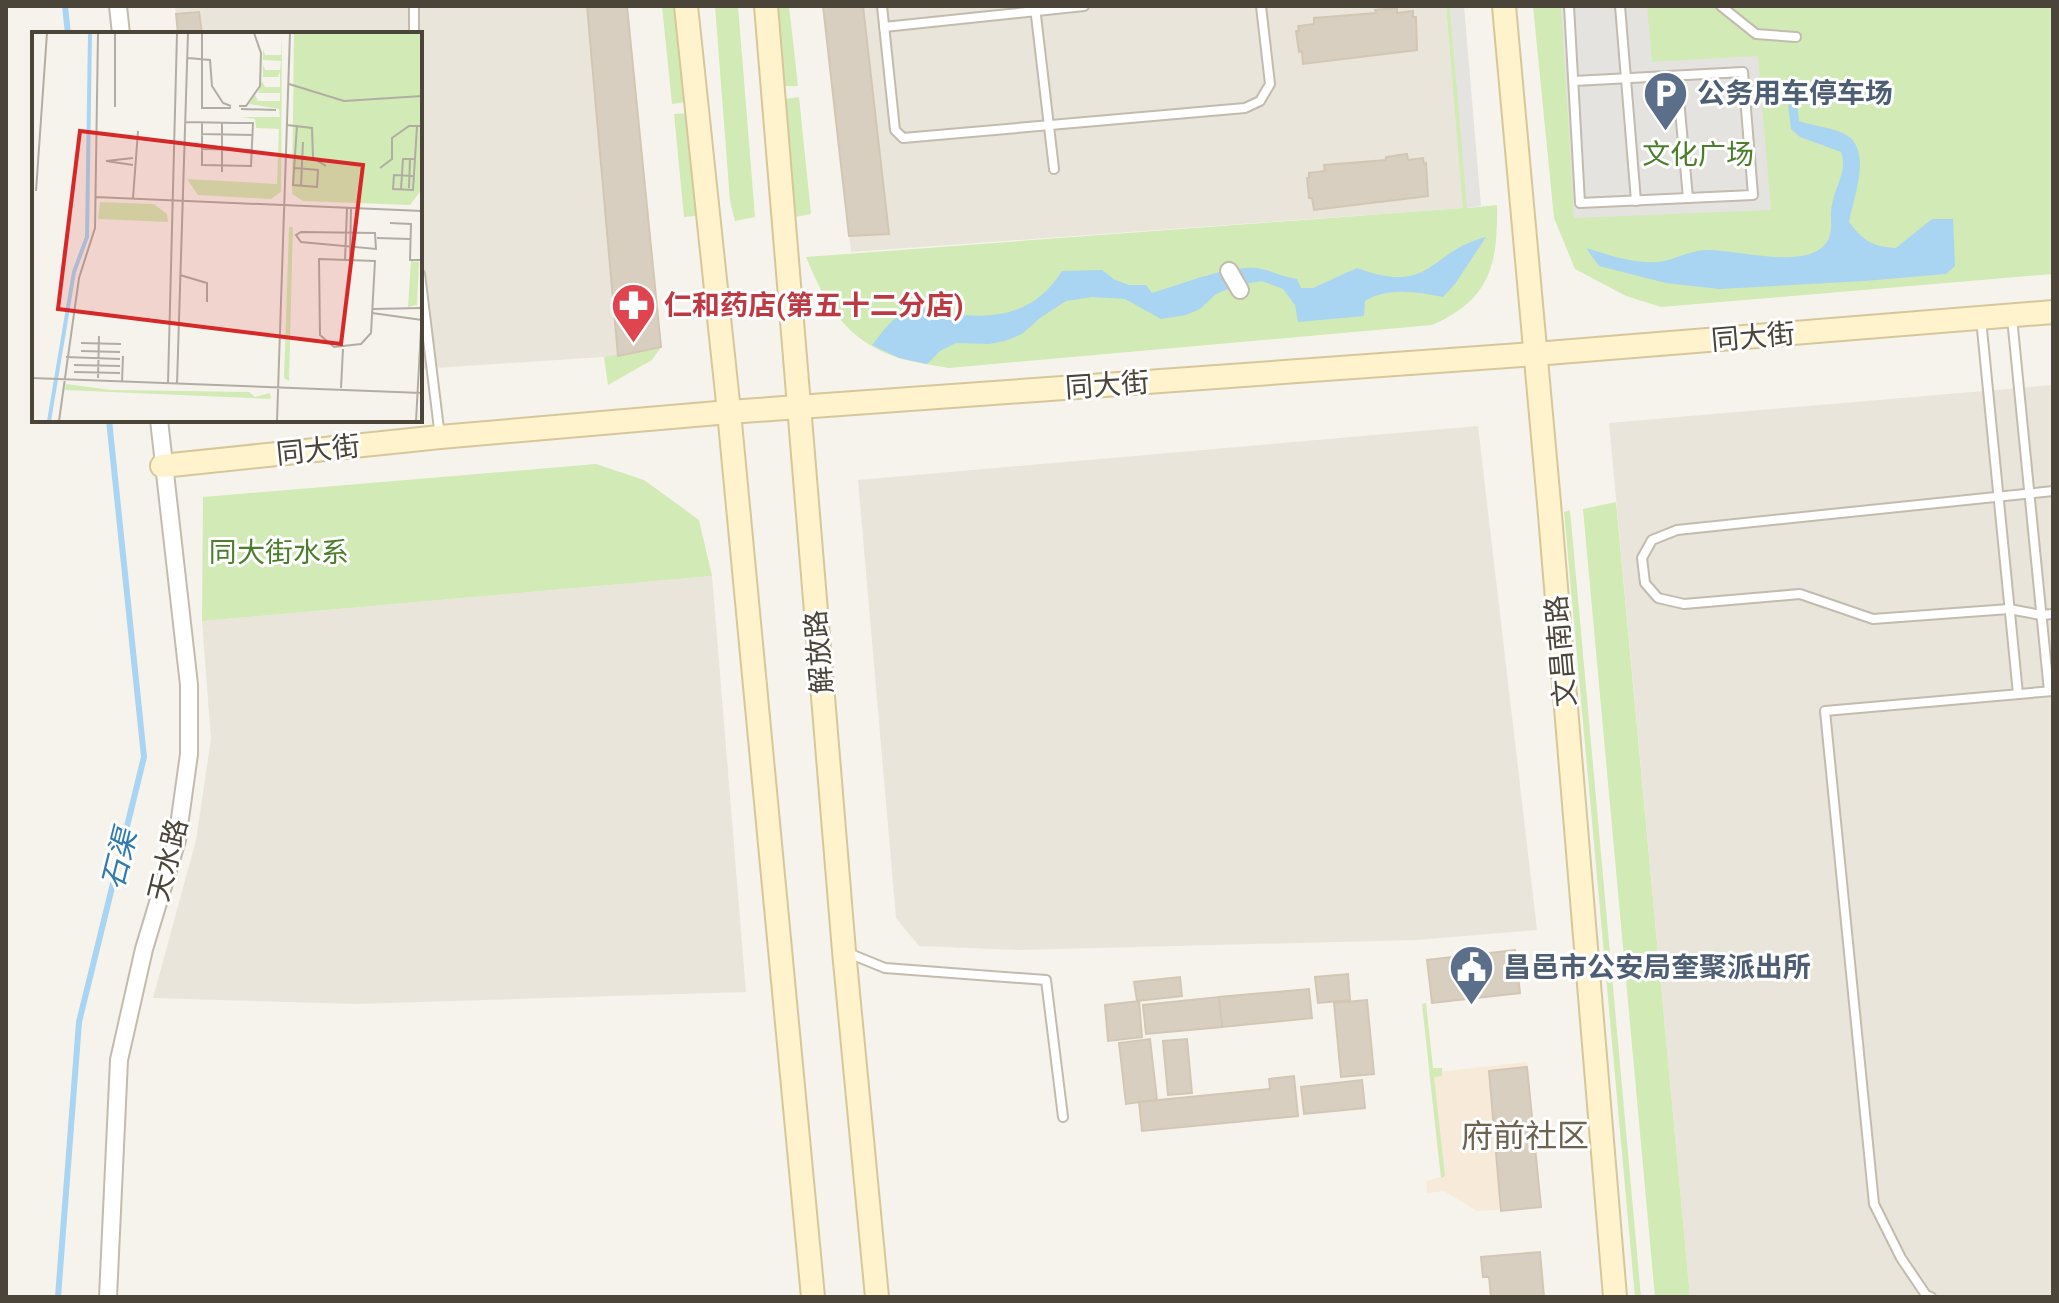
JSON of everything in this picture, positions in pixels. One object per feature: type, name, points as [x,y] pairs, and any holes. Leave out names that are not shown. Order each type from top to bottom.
[{"type":"street","points":[[118,6],[121,32]]},
{"type":"street","points":[[686,6],[729,412],[813,1297]]},
{"type":"street","name":"解放路","points":[[766,6],[844,951],[877,1297]]},
{"type":"street","name":"文昌南路","points":[[1504,6],[1615,1297]]},
{"type":"street","points":[[1229,271],[1240,290]]},
{"type":"street","name":"同大街","points":[[162,466],[440,437],[729,412],[1535,354],[2053,312]]},
{"type":"street","name":"天水路","points":[[108,1297],[119,1060],[144,949],[177,840],[189,754],[189,685],[159,422]]},
{"type":"lane","points":[[414,6],[414,32]]},
{"type":"lane","points":[[882,6],[895,130],[903,138],[1245,108],[1260,101],[1270,84],[1261,6]]},
{"type":"lane","points":[[884,27],[1035,8],[1084,6]]},
{"type":"lane","points":[[1569,6],[1580,203],[1753,195],[1743,72],[1574,81]]},
{"type":"lane","points":[[1620,6],[1636,201]]},
{"type":"lane","points":[[1721,6],[1756,34],[1796,37]]},
{"type":"lane","points":[[1035,8],[1054,169]]},
{"type":"lane","points":[[1677,77],[1688,198]]},
{"type":"lane","points":[[422,290],[440,437]]},
{"type":"lane","points":[[1931,1297],[1926,1295],[1901,1258],[1874,1204],[1825,711],[2051,691],[2012,316]]},
{"type":"lane","points":[[1981,318],[2018,694]]},
{"type":"lane","points":[[2053,491],[1677,530],[1652,540],[1642,558],[1645,583],[1658,598],[1684,604],[1800,594],[1873,619],[2009,609],[2053,614]]},
{"type":"lane","points":[[844,951],[885,968],[1046,980],[1063,1117]]},
{"type":"shaded area","points":[[175,6],[587,6],[618,356],[422,369],[422,32],[178,32]]},
{"type":"shaded area","points":[[823,6],[1446,6],[1464,208],[851,252]]},
{"type":"shaded area","points":[[1450,6],[1464,6],[1481,206],[1467,208]]},
{"type":"shaded area","name":"公务用车停车场","points":[[1561,6],[1647,6],[1652,62],[1758,56],[1771,210],[1574,218]]},
{"type":"shaded area","points":[[2053,385],[2053,1297],[1690,1297],[1609,423]]},
{"type":"shaded area","points":[[1478,426],[1537,930],[1416,940],[1018,950],[919,946],[896,918],[858,480]]},
{"type":"shaded area","points":[[712,576],[746,992],[357,1004],[153,998],[196,840],[211,739],[202,621]]},
{"type":"shaded area","points":[[1527,1062],[1541,1207],[1477,1211],[1444,1191],[1427,1193],[1426,1181],[1441,1177],[1429,1073]]},
{"type":"green space","points":[[662,6],[675,6],[686,102],[672,104]]},
{"type":"green space","points":[[715,6],[738,6],[755,217],[735,221],[730,201]]},
{"type":"green space","points":[[774,6],[789,6],[798,86],[782,86]]},
{"type":"green space","points":[[1446,6],[1450,6],[1468,208],[1497,205],[1497,226],[1492,263],[1478,292],[1467,304],[1432,325],[949,368],[899,358],[865,342],[830,306],[806,257],[1463,208]]},
{"type":"green space","name":"文化广场","points":[[1533,6],[2053,6],[2053,274],[1661,307],[1626,296],[1575,269],[1554,218]]},
{"type":"green space","points":[[799,97],[811,214],[795,217],[784,99]]},
{"type":"green space","points":[[689,113],[696,216],[684,217],[674,114]]},
{"type":"green space","points":[[661,347],[652,360],[608,385],[604,357]]},
{"type":"green space","name":"同大街水系","points":[[596,464],[644,480],[699,520],[712,576],[202,621],[203,497]]},
{"type":"green space","points":[[1616,502],[1690,1297],[1655,1297],[1583,509]]},
{"type":"green space","points":[[1570,510],[1641,1297],[1635,1297],[1564,512]]},
{"type":"green space","points":[[1426,1003],[1433,1068],[1442,1068],[1442,1076],[1434,1077],[1445,1176],[1441,1178],[1422,1004]]},
{"type":"water","points":[[1797,102],[1799,121],[1837,131],[1855,144],[1860,165],[1849,222],[1859,234],[1874,244],[1896,248],[1932,219],[1953,219],[1955,266],[1946,274],[1719,289],[1666,283],[1599,266],[1586,248],[1640,262],[1664,261],[1705,250],[1789,257],[1819,250],[1830,236],[1831,209],[1843,159],[1841,152],[1800,137],[1791,129],[1788,105]]},
{"type":"water","points":[[1486,237],[1443,297],[1413,292],[1384,294],[1365,301],[1364,316],[1298,322],[1295,305],[1283,289],[1262,281],[1238,285],[1216,294],[1200,309],[1186,315],[1161,319],[1125,299],[1092,297],[1066,301],[1022,334],[989,344],[956,343],[940,351],[927,364],[899,358],[872,345],[892,321],[912,309],[983,316],[1013,311],[1040,296],[1062,271],[1102,270],[1115,280],[1129,285],[1146,285],[1152,293],[1218,272],[1255,268],[1297,279],[1301,288],[1313,288],[1357,268],[1401,277],[1416,274],[1467,244]]},
{"type":"building","points":[[587,6],[627,6],[661,347],[618,356]]},
{"type":"building","points":[[823,6],[863,6],[889,234],[849,236]]},
{"type":"building","points":[[1397,8],[1397,13],[1413,11],[1413,17],[1416,17],[1417,50],[1303,64],[1296,31],[1299,31],[1298,26],[1314,24],[1314,18],[1376,13],[1375,10]]},
{"type":"building","points":[[199,12],[202,32],[178,32],[176,14]]},
{"type":"building","points":[[1855,87],[1855,92],[1803,96],[1803,91]]},
{"type":"building","points":[[1407,154],[1408,160],[1423,158],[1426,163],[1428,196],[1314,210],[1312,198],[1309,198],[1309,173],[1325,171],[1324,165],[1386,160],[1386,157]]},
{"type":"building","points":[[1515,950],[1520,993],[1432,1003],[1427,960]]},
{"type":"building","points":[[1348,974],[1350,1000],[1318,1003],[1315,977]]},
{"type":"building","points":[[1180,977],[1182,996],[1137,1001],[1134,982]]},
{"type":"building","points":[[1309,989],[1312,1018],[1222,1027],[1219,997]]},
{"type":"building","points":[[1219,997],[1222,1027],[1146,1034],[1143,1005]]},
{"type":"building","points":[[1367,1000],[1374,1074],[1341,1077],[1334,1003]]},
{"type":"building","points":[[1139,1001],[1142,1037],[1108,1041],[1105,1005]]},
{"type":"building","points":[[1150,1039],[1157,1100],[1126,1104],[1119,1043]]},
{"type":"building","points":[[1187,1039],[1192,1093],[1168,1095],[1163,1041]]},
{"type":"building","points":[[1527,1067],[1541,1207],[1501,1211],[1489,1071]]},
{"type":"building","points":[[1294,1076],[1298,1116],[1142,1131],[1139,1102],[1270,1089],[1269,1079]]},
{"type":"building","points":[[1362,1080],[1365,1108],[1304,1114],[1301,1087]]},
{"type":"building","points":[[1540,1252],[1544,1297],[1491,1297],[1489,1277],[1483,1277],[1481,1257]]},
{"type":"waterway","name":"石渠","points":[[65,6],[68,32]]},
{"type":"waterway","name":"石渠","points":[[58,1297],[79,1022],[144,757],[109,422]]},
{"type":"place","name":"公务用车停车场","points":[[1666,132]]},
{"type":"place","name":"仁和药店(第五十二分店)","points":[[633,344]]},
{"type":"place","name":"昌邑市公安局奎聚派出所","points":[[1472,1006]]},
{"type":"district","name":"府前社区","points":[[1525,1136]]}]
